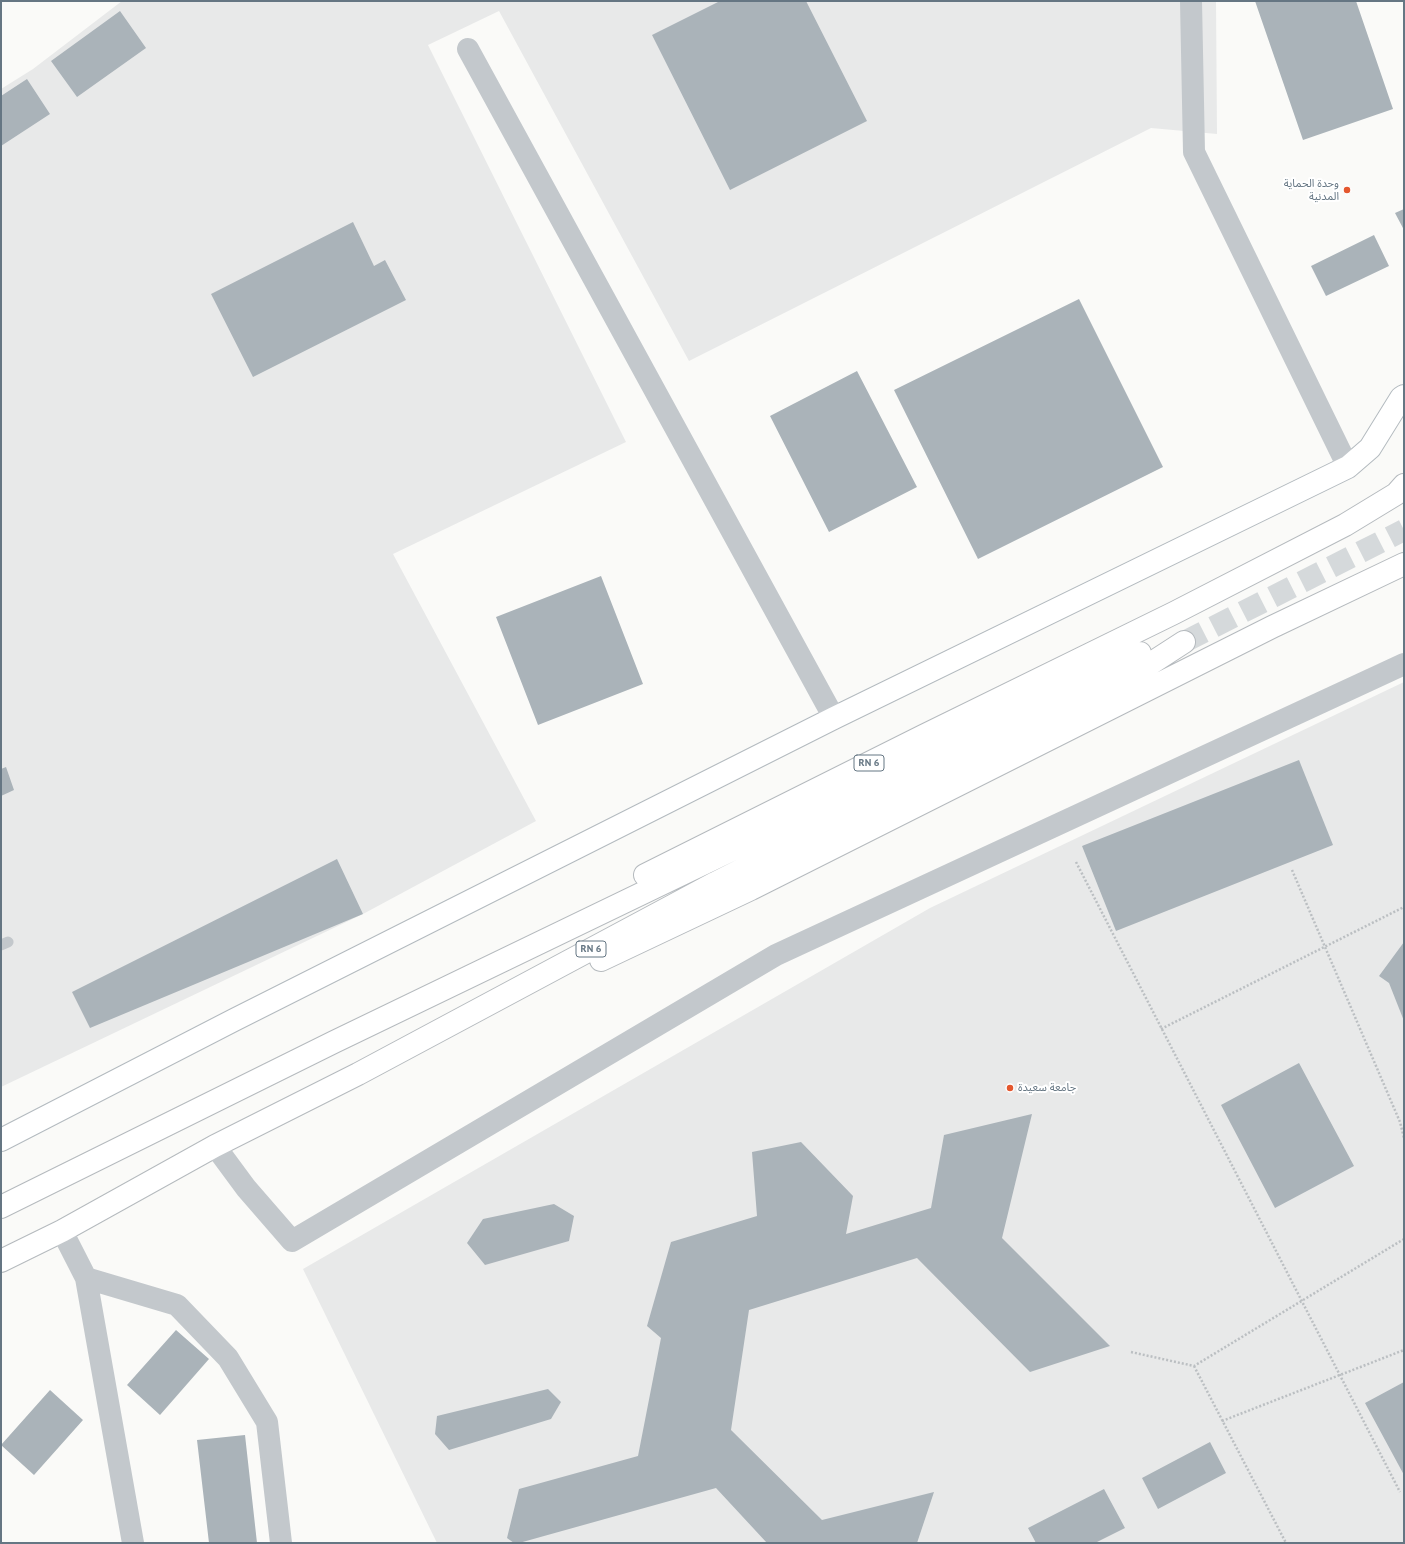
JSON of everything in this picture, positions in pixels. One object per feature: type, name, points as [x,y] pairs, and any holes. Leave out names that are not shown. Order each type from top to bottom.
[{"type":"main road","points":[[1,1140],[241,1016],[834,718],[1348,467],[1370,448],[1401,398],[1404,396]]},
{"type":"main road","name":"RN 6","points":[[334,1042],[465,967],[611,892],[1174,613],[1331,532],[1396,494],[1404,485]]},
{"type":"main road","name":"RN 6","points":[[358,1074],[751,889],[1272,627],[1404,564]]},
{"type":"main road","name":"RN 6","points":[[1,1208],[334,1042],[1141,652],[1184,642],[1147,666],[715,883],[358,1074],[216,1146],[62,1231],[1,1261]]},
{"type":"street","points":[[1191,1],[1194,152],[1348,467]]},
{"type":"street","points":[[468,49],[834,718]]},
{"type":"street","points":[[216,1146],[246,1188],[292,1240],[776,955],[1404,664]]},
{"type":"street","points":[[62,1231],[86,1278],[133,1543]]},
{"type":"street","points":[[86,1278],[177,1304],[228,1358],[267,1422],[281,1543]]},
{"type":"path","points":[[1076,862],[1400,1492]]},
{"type":"path","points":[[1292,870],[1400,1122],[1404,1138]]},
{"type":"path","points":[[1161,1029],[1404,907]]},
{"type":"path","points":[[1131,1352],[1194,1366],[1404,1239]]},
{"type":"path","points":[[1222,1421],[1404,1350]]},
{"type":"path","points":[[1194,1366],[1286,1543]]},
{"type":"shaded area","points":[[122,1],[1216,1],[1217,134],[1151,128],[689,361],[499,11],[428,45],[626,442],[393,554],[536,821],[363,914],[1,1087],[1,89],[33,69]]},
{"type":"shaded area","name":"جامعة سعيدة","points":[[1404,682],[1404,1543],[437,1543],[303,1269],[930,908]]},
{"type":"building","points":[[720,1],[806,1],[867,121],[730,190],[652,35]]},
{"type":"building","points":[[1255,1],[1356,1],[1393,109],[1303,140]]},
{"type":"building","points":[[120,11],[146,48],[77,97],[51,61]]},
{"type":"building","points":[[27,79],[50,114],[1,146],[1,96]]},
{"type":"building","points":[[1404,209],[1404,230],[1395,213]]},
{"type":"building","points":[[353,222],[374,266],[385,260],[406,300],[253,377],[211,294]]},
{"type":"building","points":[[1374,235],[1389,266],[1326,296],[1311,266]]},
{"type":"building","points":[[1079,299],[1163,467],[978,559],[894,390]]},
{"type":"building","points":[[857,371],[917,487],[829,532],[770,416]]},
{"type":"building","points":[[601,576],[643,684],[538,725],[496,617]]},
{"type":"building","points":[[1299,760],[1333,845],[1116,931],[1082,846]]},
{"type":"building","points":[[6,767],[14,790],[1,796],[1,769]]},
{"type":"building","points":[[337,859],[363,914],[90,1028],[72,992]]},
{"type":"building","points":[[1404,942],[1404,1021],[1389,983],[1379,976]]},
{"type":"building","points":[[1299,1063],[1354,1166],[1275,1208],[1221,1105]]},
{"type":"building","points":[[1032,1114],[1002,1238],[1110,1346],[1030,1372],[917,1258],[749,1310],[731,1430],[822,1520],[934,1492],[917,1543],[767,1543],[716,1488],[519,1543],[514,1543],[507,1538],[519,1489],[638,1456],[661,1338],[647,1326],[671,1242],[757,1216],[752,1152],[801,1142],[853,1196],[846,1234],[931,1208],[944,1135]]},
{"type":"building","points":[[554,1204],[574,1216],[569,1241],[485,1265],[467,1243],[483,1219]]},
{"type":"building","points":[[176,1330],[209,1359],[160,1415],[127,1385]]},
{"type":"building","points":[[1404,1382],[1404,1475],[1365,1403]]},
{"type":"building","points":[[548,1389],[561,1402],[551,1419],[449,1450],[435,1434],[437,1416]]},
{"type":"building","points":[[50,1390],[83,1420],[34,1475],[1,1445]]},
{"type":"building","points":[[245,1435],[257,1543],[209,1543],[197,1440]]},
{"type":"building","points":[[1210,1442],[1226,1473],[1158,1509],[1142,1478]]},
{"type":"building","points":[[1104,1489],[1125,1528],[1095,1543],[1036,1543],[1028,1528]]},
{"type":"tunnel","points":[[1184,642],[1404,530]]},
{"type":"place","name":"وحدة الحماية المدنية","points":[[1347,190]]},
{"type":"place","name":"جامعة سعيدة","points":[[1010,1088]]}]
